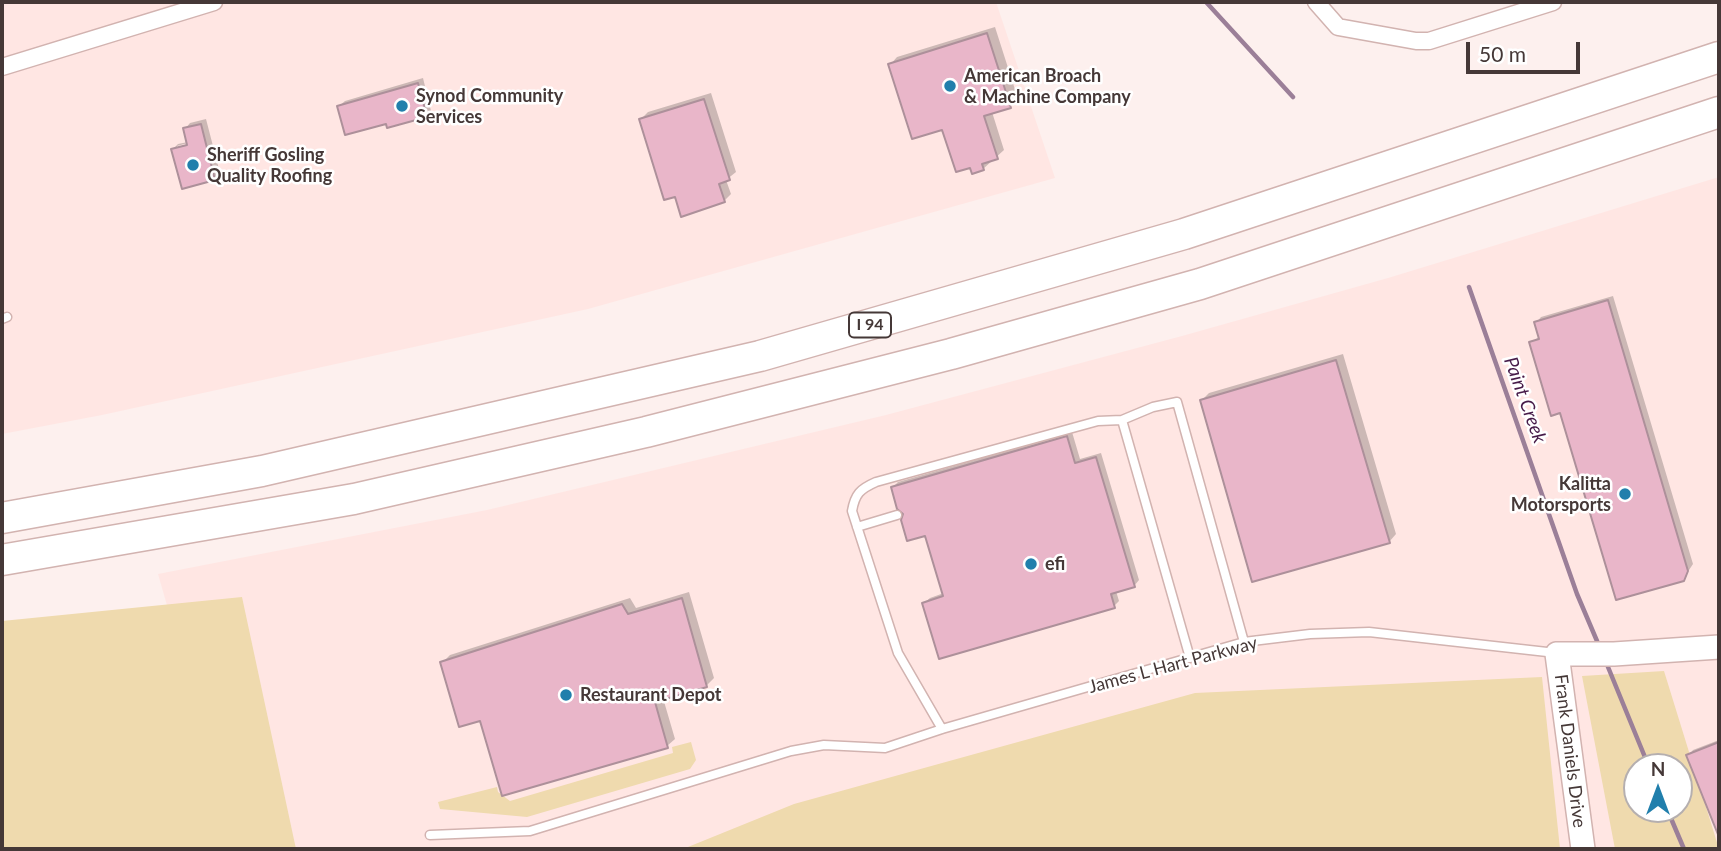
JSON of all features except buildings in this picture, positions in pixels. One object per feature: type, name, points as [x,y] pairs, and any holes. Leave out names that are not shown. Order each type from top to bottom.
[{"type":"highway","name":"I 94","points":[[2,518],[262,471],[760,356],[1184,234],[1719,57]]},
{"type":"highway","points":[[2,560],[354,499],[646,432],[951,354],[1199,284],[1719,112]]},
{"type":"street","points":[[2,67],[215,2]]},
{"type":"street","points":[[1316,2],[1338,27],[1416,41],[1429,41],[1543,3]]},
{"type":"street","name":"James L Hart Parkway","points":[[1557,654],[1614,654],[1719,647]]},
{"type":"street","name":"Frank Daniels Drive","points":[[1557,654],[1583,849]]},
{"type":"lane","points":[[942,729],[898,653],[852,511],[861,488],[1098,421],[1122,420],[1153,407],[1177,402],[1244,642]]},
{"type":"lane","points":[[1122,420],[1190,658]]},
{"type":"lane","points":[[857,527],[897,515]]},
{"type":"lane","name":"James L Hart Parkway","points":[[430,835],[530,831],[791,751],[824,745],[886,748],[942,729],[1244,642],[1310,634],[1369,632],[1557,654]]},
{"type":"shaded area","points":[[2,2],[996,2],[1055,178],[588,309],[102,415],[2,434]]},
{"type":"shaded area","points":[[1719,177],[1719,849],[237,849],[158,574],[487,510],[886,415],[1388,278]]},
{"type":"shaded area","points":[[242,597],[296,849],[2,849],[2,621]]},
{"type":"shaded area","points":[[1664,671],[1689,753],[1623,753],[1623,823],[1693,823],[1693,765],[1719,849],[1615,849],[1582,676]]},
{"type":"shaded area","points":[[1542,677],[1560,849],[683,849],[794,804],[1195,693]]},
{"type":"shaded area","points":[[691,742],[696,760],[690,769],[527,817],[440,809],[438,802],[497,787],[498,792],[510,801],[673,753],[672,747]]},
{"type":"waterway","name":"Paint Creek","points":[[1206,2],[1293,97]]},
{"type":"waterway","name":"Paint Creek","points":[[1469,287],[1577,594],[1597,641]]},
{"type":"waterway","name":"Paint Creek","points":[[1608,667],[1643,753]]},
{"type":"waterway","name":"Paint Creek","points":[[1673,823],[1684,849]]},
{"type":"place","name":"American Broach & Machine Company","points":[[950,86]]},
{"type":"place","name":"Synod Community Services","points":[[402,106]]},
{"type":"place","name":"Sheriff Gosling Quality Roofing","points":[[193,165]]},
{"type":"place","name":"Kalitta Motorsports","points":[[1625,494]]},
{"type":"place","name":"efi","points":[[1031,564]]},
{"type":"place","name":"Restaurant Depot","points":[[566,695]]}]
